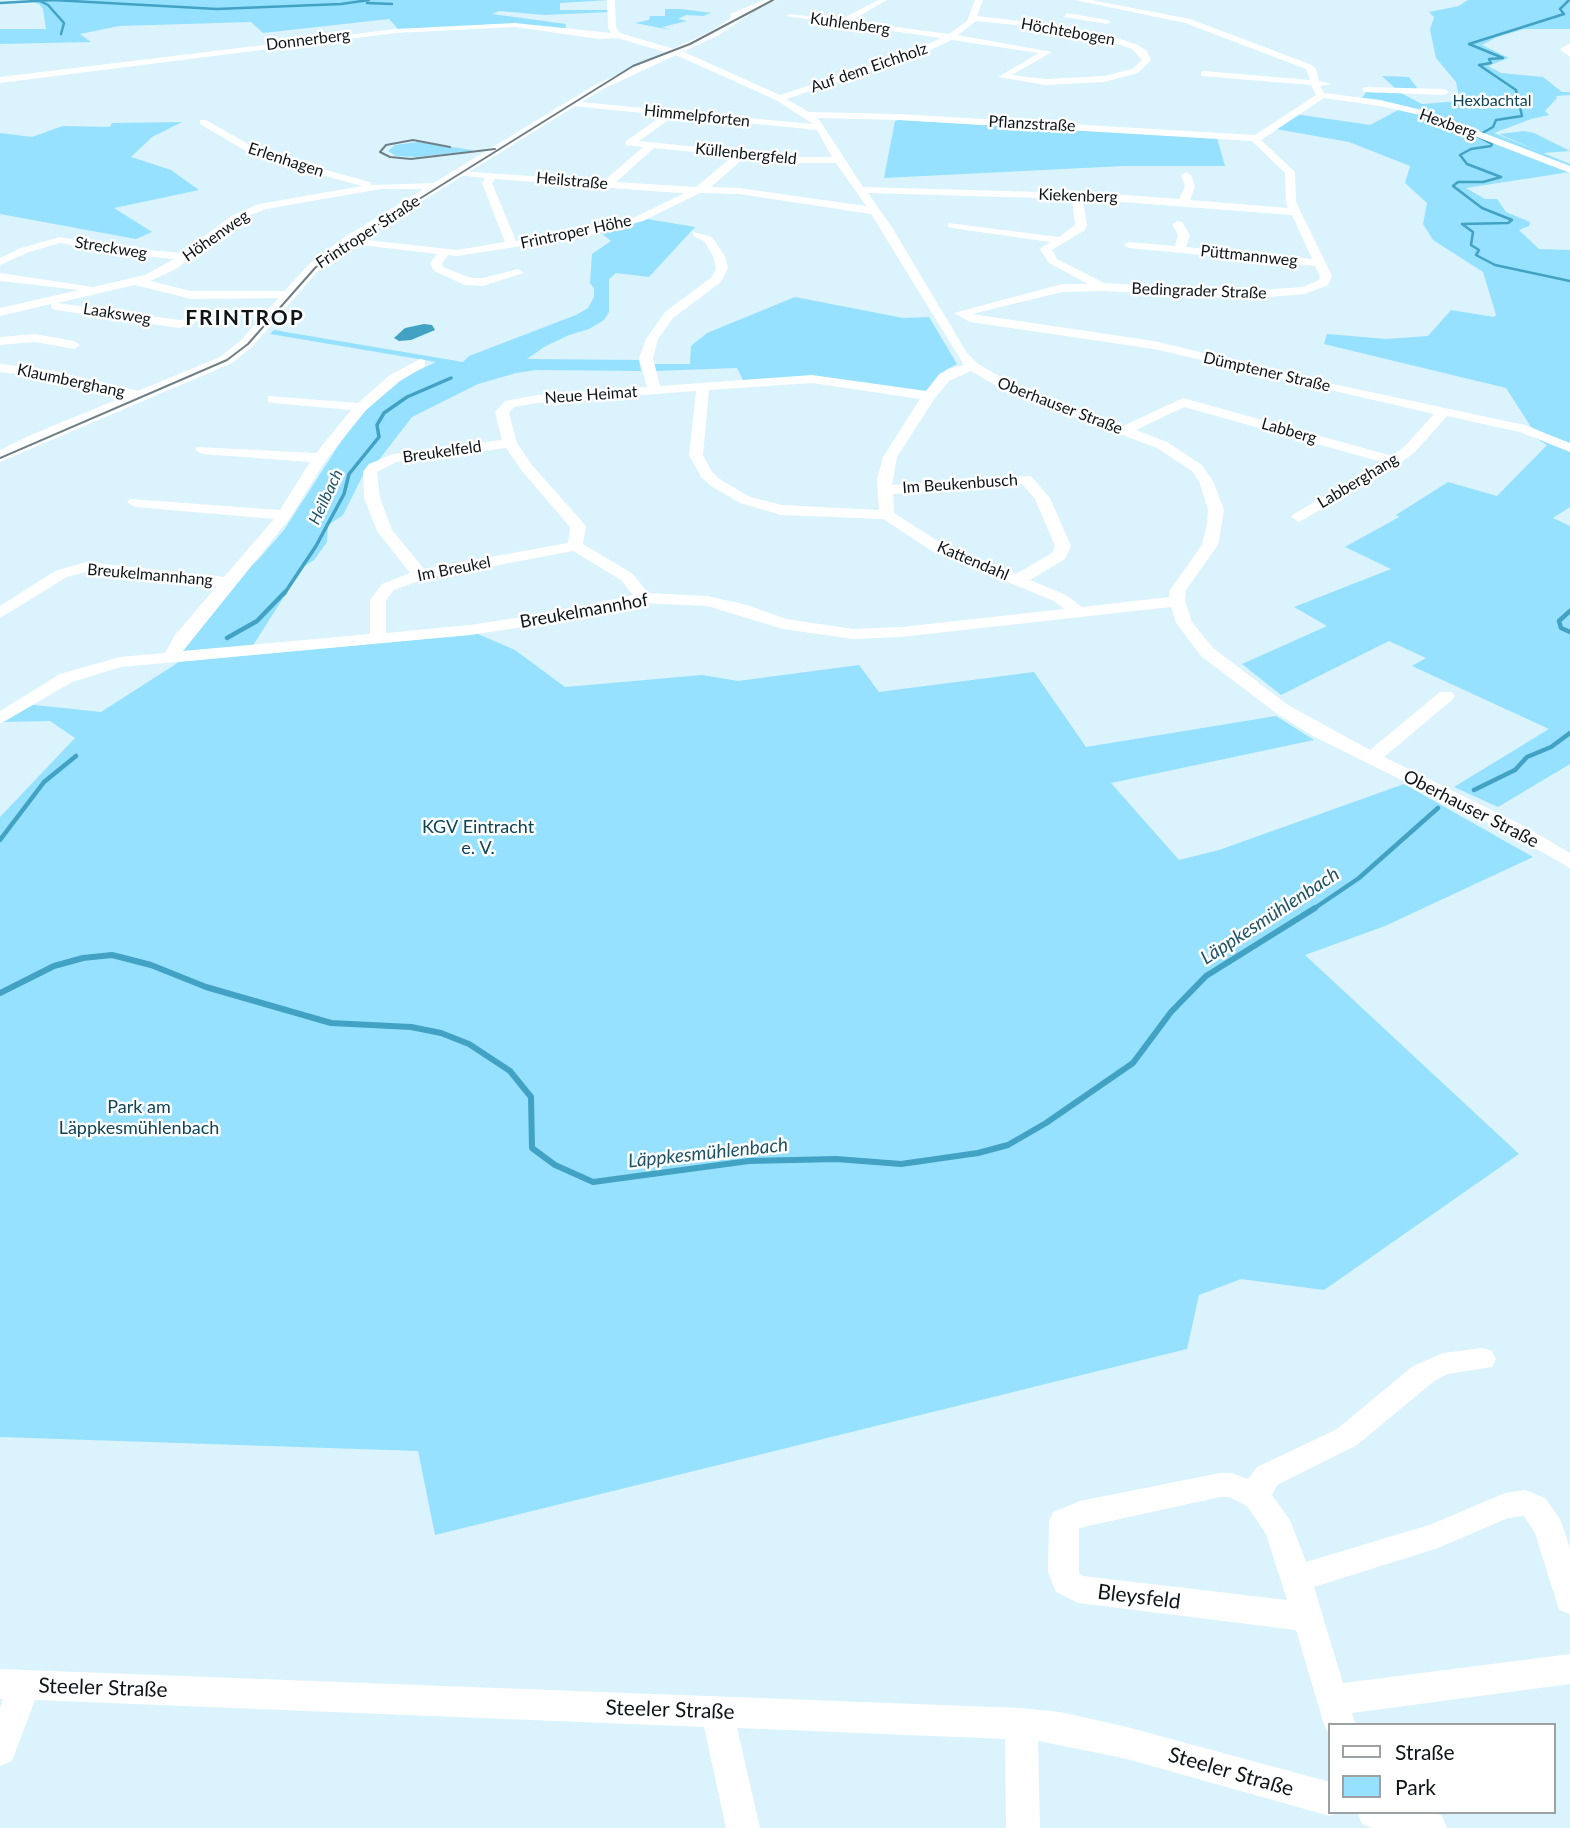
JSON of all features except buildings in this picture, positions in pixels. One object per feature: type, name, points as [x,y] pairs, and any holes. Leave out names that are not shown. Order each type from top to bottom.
[{"type":"main road","name":"Frintroper Straße","points":[[597,88],[617,72],[645,57],[715,33],[772,0]]},
{"type":"main road","name":"Frintroper Straße","points":[[0,457],[232,356],[322,260],[597,88],[670,50]]},
{"type":"street","points":[[611,0],[612,28],[617,35]]},
{"type":"street","points":[[841,23],[883,0]]},
{"type":"street","points":[[1079,0],[1198,24],[1311,68],[1317,92],[1322,95],[1262,137],[1255,138],[1259,145],[1290,172],[1290,202],[1319,263]]},
{"type":"street","points":[[974,18],[978,3],[993,8]]},
{"type":"street","points":[[1058,14],[1107,22]]},
{"type":"street","name":"Kuhlenberg","points":[[790,16],[1048,52],[1002,77]]},
{"type":"street","name":"Auf dem Eichholz","points":[[779,98],[912,55],[951,37],[974,18]]},
{"type":"street","name":"Höchtebogen","points":[[974,18],[1045,26],[1105,37],[1135,47],[1146,57],[1143,66],[1135,71],[1104,79],[1051,82],[1002,77]]},
{"type":"street","name":"Donnerberg","points":[[0,80],[396,30],[515,25],[599,36],[617,35],[639,43]]},
{"type":"street","points":[[639,43],[648,50],[645,57]]},
{"type":"street","name":"Oberhauser Straße","points":[[639,43],[670,50],[779,98],[809,115],[821,128],[973,367],[1010,388],[1162,445],[1198,468],[1206,481],[1216,510],[1210,545],[1178,590],[1177,601],[1184,623],[1207,652],[1285,712],[1371,758],[1507,824],[1570,862]]},
{"type":"street","points":[[1570,46],[1564,48],[1570,54]]},
{"type":"street","points":[[1204,74],[1337,86]]},
{"type":"street","points":[[1104,79],[1121,88]]},
{"type":"street","points":[[1349,88],[1444,92]]},
{"type":"street","name":"Hexberg","points":[[1322,95],[1405,108],[1570,170]]},
{"type":"street","name":"Himmelpforten","points":[[573,103],[821,128]]},
{"type":"street","points":[[652,145],[631,143],[672,113]]},
{"type":"street","name":"Pflanzstraße","points":[[809,115],[923,118],[1255,138]]},
{"type":"street","points":[[685,149],[724,118]]},
{"type":"street","name":"Erlenhagen","points":[[203,122],[260,155],[375,187]]},
{"type":"street","points":[[609,182],[652,145]]},
{"type":"street","name":"Küllenbergfeld","points":[[652,145],[796,160],[839,160]]},
{"type":"street","name":"Frintroper Höhe","points":[[348,242],[445,253],[571,236],[628,222],[664,209],[701,189],[742,155]]},
{"type":"street","name":"Heilstraße","points":[[461,173],[739,191],[875,211]]},
{"type":"street","points":[[493,175],[487,183],[512,245]]},
{"type":"street","points":[[1183,203],[1190,186],[1186,175]]},
{"type":"street","name":"Höhenweg","points":[[0,312],[139,282],[166,270],[235,218],[282,201],[401,184],[438,186]]},
{"type":"street","name":"Kiekenberg","points":[[860,190],[1077,196],[1296,212]]},
{"type":"street","points":[[1077,196],[1081,225],[1079,230],[1046,249],[1053,261],[1103,287]]},
{"type":"street","name":"Püttmannweg","points":[[1178,224],[1184,235],[1178,250]]},
{"type":"street","points":[[952,225],[1059,240]]},
{"type":"street","points":[[654,390],[646,358],[652,339],[669,314],[717,279],[722,268],[719,256],[708,239],[697,234]]},
{"type":"street","name":"Streckweg","points":[[0,262],[25,250],[60,240],[112,250],[185,257]]},
{"type":"street","name":"Püttmannweg","points":[[1129,245],[1319,263]]},
{"type":"street","name":"Frintroper Höhe","points":[[445,253],[436,263],[438,269],[468,282],[484,282],[518,273]]},
{"type":"street","name":"Bedingrader Straße","points":[[938,314],[960,313],[1047,290],[1103,287],[1245,295],[1294,291],[1324,282],[1326,276],[1319,263]]},
{"type":"street","points":[[0,277],[97,291]]},
{"type":"street","points":[[139,282],[191,295],[288,295]]},
{"type":"street","name":"Laaksweg","points":[[44,303],[179,324],[189,323]]},
{"type":"street","name":"Dümptener Straße","points":[[960,313],[974,319],[1154,345],[1524,429],[1570,448]]},
{"type":"street","points":[[0,341],[35,338],[74,345]]},
{"type":"street","points":[[171,657],[181,639],[285,515],[320,458],[360,407],[395,378],[420,362]]},
{"type":"street","points":[[703,387],[696,455],[706,474],[729,491],[781,510],[887,515],[884,489],[890,457],[929,396],[948,374],[973,367]]},
{"type":"street","name":"Klaumberghang","points":[[0,368],[50,374],[142,396]]},
{"type":"street","name":"Neue Heimat","points":[[575,546],[578,526],[527,468],[510,443],[502,412],[510,404],[527,400],[812,379],[929,396]]},
{"type":"street","points":[[1125,430],[1200,391]]},
{"type":"street","points":[[273,399],[360,407]]},
{"type":"street","name":"Labberg","points":[[1183,402],[1394,461]]},
{"type":"street","name":"Labberghang","points":[[1299,517],[1394,461],[1410,449],[1444,411]]},
{"type":"street","name":"Breukelfeld","points":[[420,575],[385,531],[372,498],[370,471],[393,458],[510,443]]},
{"type":"street","points":[[202,450],[320,458]]},
{"type":"street","name":"Im Beukenbusch","points":[[884,489],[1026,479],[1042,498],[1063,546],[1059,556],[1018,580]]},
{"type":"street","points":[[135,502],[285,515]]},
{"type":"street","name":"Kattendahl","points":[[887,515],[938,548],[1060,598],[1077,611]]},
{"type":"street","points":[[575,546],[627,577],[643,598]]},
{"type":"street","name":"Im Breukel","points":[[378,638],[378,600],[388,587],[420,575],[575,546]]},
{"type":"street","name":"Breukelmannhang","points":[[0,613],[61,574],[86,567],[227,582]]},
{"type":"street","name":"Breukelmannhof","points":[[0,719],[49,688],[84,671],[120,662],[516,624],[643,598],[707,601],[741,608],[783,624],[853,634],[901,632],[1177,601]]},
{"type":"street","points":[[1371,758],[1446,696]]},
{"type":"street","points":[[1482,1359],[1443,1364],[1423,1374],[1347,1437],[1267,1476],[1258,1489],[1257,1497],[1274,1520],[1296,1579],[1336,1713],[1570,1669]]},
{"type":"street","name":"Bleysfeld","points":[[1257,1497],[1231,1485],[1220,1485],[1068,1517],[1064,1525],[1064,1577],[1078,1589],[1307,1617]]},
{"type":"street","points":[[1296,1579],[1438,1535],[1505,1506],[1525,1503],[1535,1507],[1549,1528],[1570,1600]]},
{"type":"street","points":[[0,1750],[12,1684]]},
{"type":"street","name":"Steeler Straße","points":[[12,1684],[1021,1724],[1070,1730],[1123,1742],[1328,1798]]},
{"type":"street","points":[[721,1712],[720,1734],[743,1828]]},
{"type":"street","points":[[1021,1724],[1023,1828]]},
{"type":"street","points":[[1381,1814],[1430,1828]]},
{"type":"green space","points":[[28,0],[609,0],[560,3],[560,10],[610,12],[545,15],[499,11],[492,14],[566,24],[565,31],[515,25],[399,30],[389,19],[263,33],[251,22],[119,26],[80,34],[91,42],[0,44],[0,29],[46,29],[43,9],[39,4]]},
{"type":"green space","name":"Hexbachtal","points":[[1468,0],[1570,0],[1570,29],[1524,29],[1497,37],[1482,45],[1509,58],[1488,66],[1501,73],[1543,77],[1562,92],[1570,92],[1570,95],[1556,96],[1545,111],[1549,115],[1494,133],[1570,164],[1570,172],[1466,188],[1485,199],[1497,199],[1506,212],[1530,222],[1529,226],[1519,230],[1539,249],[1570,250],[1570,445],[1531,427],[1506,388],[1324,344],[1327,334],[1386,339],[1428,336],[1451,310],[1494,317],[1496,315],[1483,272],[1433,240],[1423,224],[1427,203],[1405,183],[1410,166],[1349,142],[1276,129],[1295,114],[1370,125],[1402,108],[1357,99],[1363,97],[1367,90],[1397,90],[1382,76],[1409,77],[1420,92],[1399,92],[1422,104],[1460,101],[1456,82],[1436,58],[1430,30],[1434,17],[1429,12],[1459,6]]},
{"type":"green space","points":[[665,9],[711,13],[703,16],[686,15],[678,19],[687,21],[662,27],[671,30],[635,23],[649,20],[650,16],[665,16]]},
{"type":"green space","points":[[895,121],[1217,138],[1225,166],[1123,166],[884,178]]},
{"type":"green space","points":[[182,122],[152,137],[131,157],[171,170],[199,190],[114,208],[152,232],[136,239],[0,214],[0,133],[32,137],[63,126],[110,127],[112,123]]},
{"type":"green space","points":[[1524,131],[1534,133],[1570,151],[1543,153],[1499,134]]},
{"type":"green space","points":[[418,142],[473,151],[417,157],[396,156],[388,151],[395,145]]},
{"type":"green space","points":[[647,219],[695,227],[649,277],[616,273],[609,279],[609,312],[604,320],[544,347],[527,359],[639,360],[641,371],[536,370],[516,373],[478,384],[412,417],[378,461],[366,469],[343,515],[328,525],[327,542],[314,560],[303,567],[250,650],[172,657],[235,579],[258,560],[284,530],[349,429],[366,410],[400,379],[436,362],[270,334],[274,330],[463,362],[469,356],[588,308],[594,297],[594,288],[590,283],[592,254],[611,241],[600,232]]},
{"type":"green space","points":[[795,297],[903,318],[929,317],[957,364],[939,374],[927,390],[922,392],[815,377],[744,382],[737,368],[655,371],[653,364],[690,364],[691,346],[707,333]]},
{"type":"green space","points":[[1533,434],[1570,450],[1570,507],[1553,518],[1570,526],[1570,764],[1498,807],[1454,787],[1549,729],[1412,666],[1426,658],[1389,641],[1281,695],[1242,664],[1327,626],[1294,607],[1391,569],[1345,547],[1399,517],[1396,515],[1448,482],[1497,496],[1547,445]]},
{"type":"green space","points":[[478,634],[515,650],[565,687],[702,675],[738,681],[859,665],[879,692],[1034,672],[1086,747],[1276,716],[1314,740],[1111,783],[1179,860],[1219,850],[1404,784],[1533,857],[1385,926],[1305,955],[1519,1154],[1324,1290],[1241,1279],[1199,1295],[1187,1349],[435,1535],[418,1451],[0,1437],[0,817],[75,738],[50,721],[0,722],[25,704],[101,712],[179,662]]},
{"type":"shaded area","points":[[432,325],[435,330],[411,340],[399,341],[394,338],[405,328]]},
{"type":"waterway","points":[[0,3],[53,0],[217,9],[341,4],[369,0]]},
{"type":"waterway","points":[[1569,0],[1560,9],[1564,14],[1469,44],[1503,58],[1489,59],[1491,63],[1479,65],[1516,90],[1522,116],[1496,120],[1493,127],[1477,136],[1492,144],[1491,146],[1471,149],[1460,155],[1467,164],[1501,177],[1483,182],[1458,182],[1453,186],[1482,208],[1512,220],[1508,223],[1462,224],[1473,232],[1471,245],[1479,250],[1476,255],[1495,265],[1570,281]]},
{"type":"waterway","points":[[40,1],[48,5],[64,23],[61,34]]},
{"type":"waterway","points":[[367,3],[392,4]]},
{"type":"waterway","name":"Heilbach","points":[[284,594],[316,546],[344,494],[349,474],[379,437],[377,425],[384,413],[407,397],[451,378]]},
{"type":"waterway","name":"Heilbach","points":[[227,638],[257,621],[285,592]]},
{"type":"waterway","name":"Läppkesmühlenbach","points":[[1570,611],[1559,621],[1561,628],[1570,632]]},
{"type":"waterway","name":"Läppkesmühlenbach","points":[[1474,790],[1515,770],[1527,757],[1551,747],[1570,733]]},
{"type":"waterway","name":"Heilbach","points":[[0,840],[44,782],[76,756]]},
{"type":"waterway","name":"Läppkesmühlenbach","points":[[1314,908],[1359,878],[1438,808]]},
{"type":"waterway","name":"Läppkesmühlenbach","points":[[0,993],[54,966],[83,958],[112,955],[151,965],[206,987],[331,1023],[411,1027],[441,1033],[469,1044],[510,1071],[531,1097],[532,1148],[555,1165],[593,1182],[749,1161],[836,1159],[901,1164],[978,1153],[1008,1145],[1046,1123],[1133,1063],[1171,1012],[1206,976],[1314,908]]},
{"type":"tram line","points":[[0,458],[227,360],[248,344],[315,268],[342,247],[633,66],[690,44],[773,0]]},
{"type":"tram line","points":[[450,147],[413,140],[386,145],[380,152],[390,157],[411,159],[495,149]]},
{"type":"district","name":"FRINTROP","points":[[245,318]]},
{"type":"park label","name":"KGV Eintracht e. V.","points":[[478,837]]},
{"type":"park label","name":"Park am Läppkesmühlenbach","points":[[139,1117]]}]
